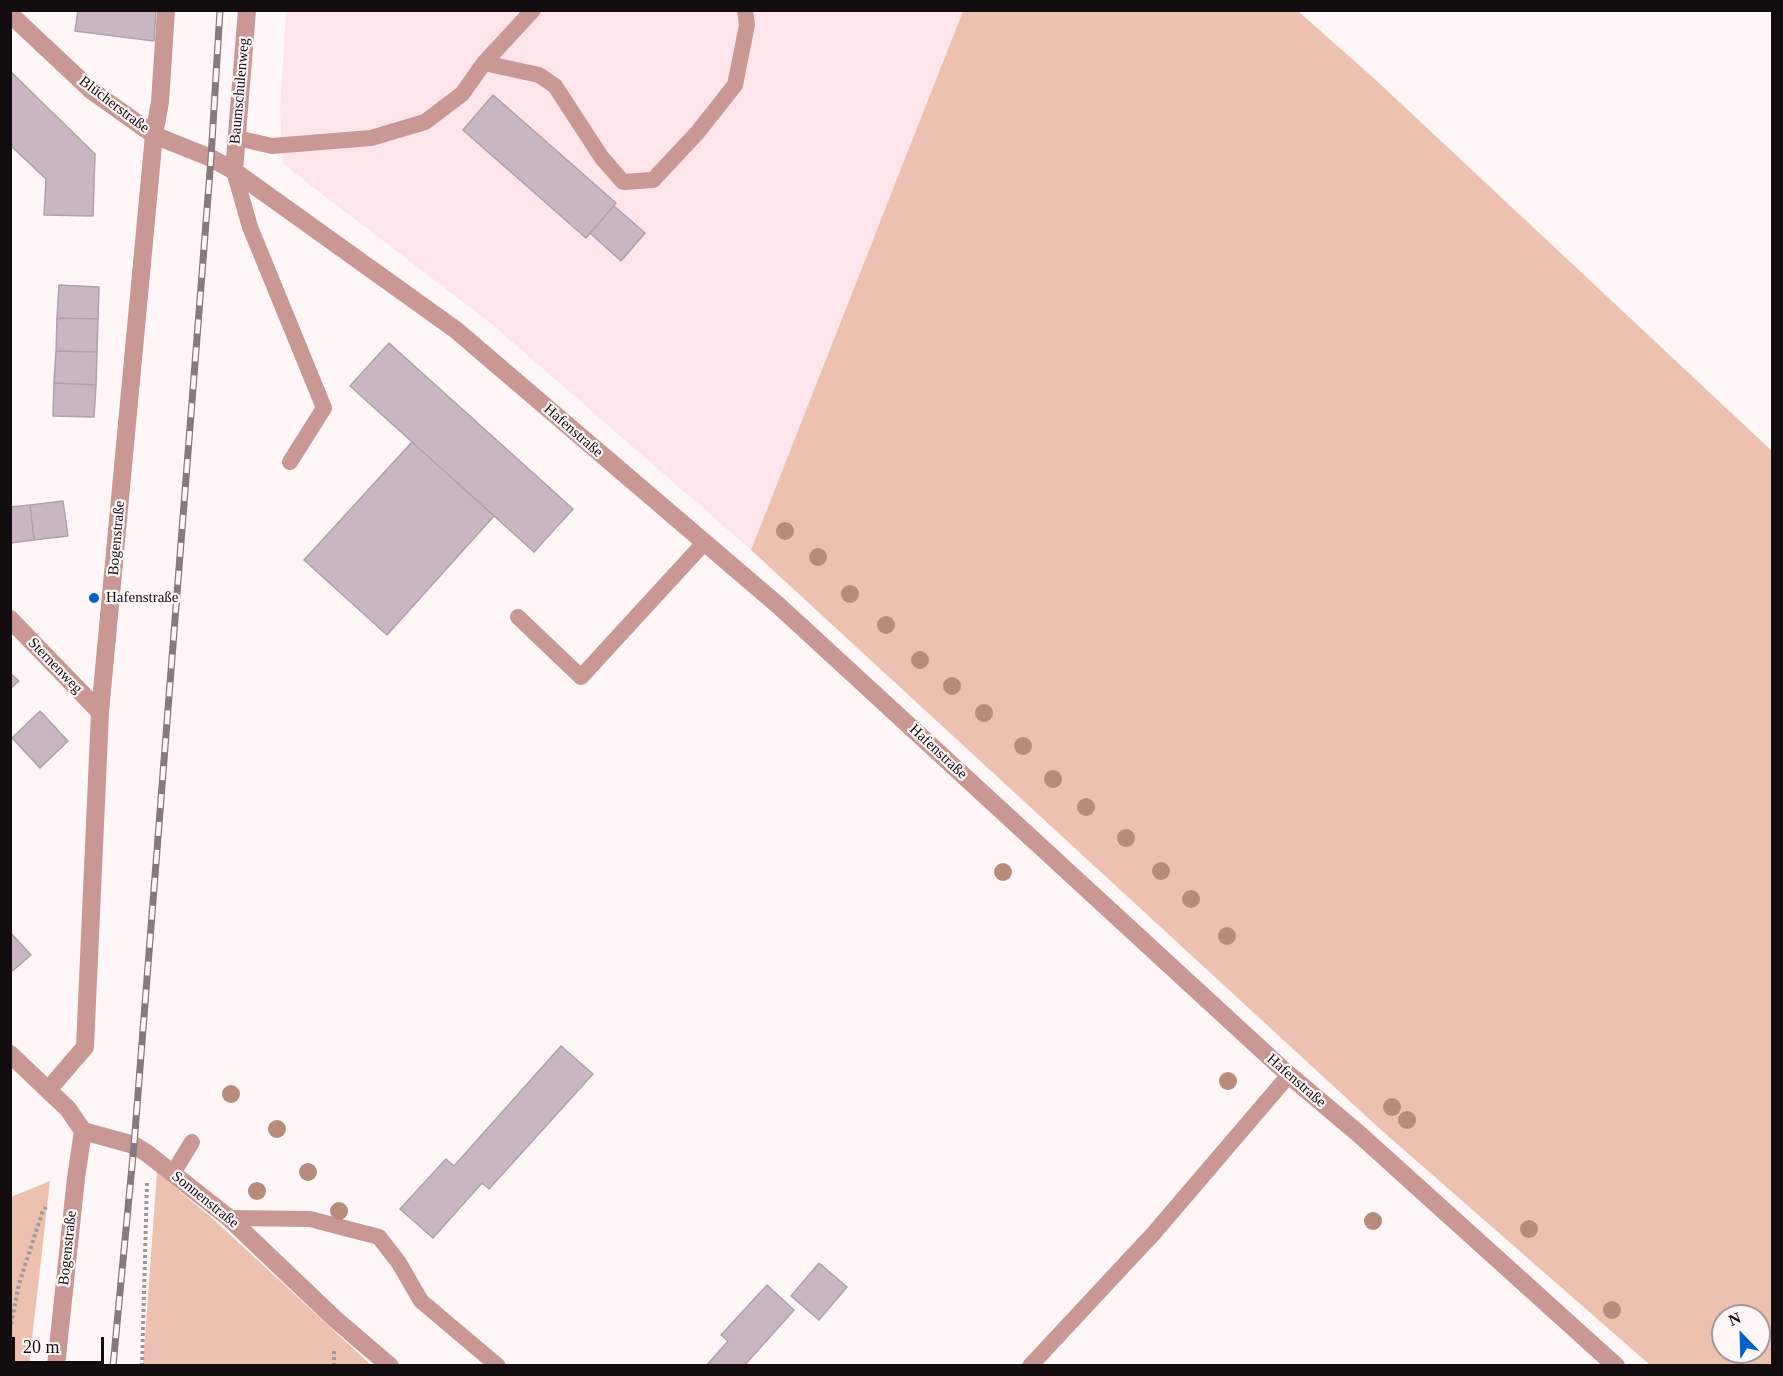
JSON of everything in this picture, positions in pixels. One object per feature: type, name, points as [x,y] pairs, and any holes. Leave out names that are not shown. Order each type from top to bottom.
[{"type":"street","name":"Bogenstraße","points":[[48,1090],[85,1047],[100,712],[166,10]]},
{"type":"street","name":"Baumschulenweg","points":[[234,171],[247,10]]},
{"type":"street","name":"Blücherstraße","points":[[10,14],[92,91],[154,135],[211,158],[234,171]]},
{"type":"street","name":"Hafenstraße","points":[[234,171],[456,330],[778,606],[1289,1075],[1359,1134],[1616,1365]]},
{"type":"street","name":"Sternenweg","points":[[10,620],[100,712]]},
{"type":"street","points":[[10,1054],[68,1109],[83,1131]]},
{"type":"street","name":"Bogenstraße","points":[[56,1365],[83,1131]]},
{"type":"street","name":"Sonnenstraße","points":[[83,1131],[134,1145],[173,1173],[229,1218],[335,1319],[390,1365]]},
{"type":"lane","points":[[237,138],[272,146],[371,138],[425,122],[462,94],[484,63],[533,10]]},
{"type":"lane","points":[[484,63],[539,75],[555,86],[602,158],[623,182],[653,180],[697,133],[735,85],[747,25],[745,10]]},
{"type":"lane","points":[[234,171],[250,227],[324,408],[290,462]]},
{"type":"lane","points":[[518,617],[581,677],[704,543]]},
{"type":"lane","points":[[1030,1365],[1154,1233],[1289,1075]]},
{"type":"lane","points":[[173,1173],[192,1142]]},
{"type":"lane","points":[[229,1218],[310,1219],[379,1237],[399,1263],[421,1301],[498,1365]]},
{"type":"path","points":[[142,1365],[148,1154]]},
{"type":"path","points":[[10,1330],[19,1284],[42,1213]]},
{"type":"shaded area","points":[[286,11],[963,11],[751,550],[494,326],[283,164],[280,110]]},
{"type":"shaded area","points":[[963,11],[1298,11],[1378,82],[1772,451],[1772,1365],[1650,1365],[1380,1129],[751,550]]},
{"type":"shaded area","points":[[157,1172],[213,1219],[371,1365],[143,1366]]},
{"type":"shaded area","points":[[50,1181],[29,1365],[11,1365],[11,1197]]},
{"type":"building","points":[[78,10],[156,10],[154,41],[75,31]]},
{"type":"building","points":[[10,71],[95,154],[93,216],[44,215],[46,179],[10,145]]},
{"type":"building","points":[[493,95],[616,203],[586,238],[463,130]]},
{"type":"building","points":[[614,206],[645,233],[621,261],[590,233]]},
{"type":"building","points":[[59,285],[99,287],[98,319],[57,318]]},
{"type":"building","points":[[57,318],[98,319],[97,352],[56,351]]},
{"type":"building","points":[[389,343],[573,509],[534,552],[350,386]]},
{"type":"building","points":[[56,351],[97,352],[96,385],[54,383]]},
{"type":"building","points":[[54,383],[96,385],[94,417],[53,416]]},
{"type":"building","points":[[412,442],[494,516],[387,635],[304,560]]},
{"type":"building","points":[[63,501],[68,536],[34,540],[30,505]]},
{"type":"building","points":[[30,505],[34,540],[10,543],[10,507]]},
{"type":"building","points":[[10,673],[19,681],[10,689]]},
{"type":"building","points":[[40,711],[68,741],[40,768],[12,738]]},
{"type":"building","points":[[10,932],[31,955],[10,973]]},
{"type":"building","points":[[561,1046],[593,1074],[489,1189],[482,1183],[433,1238],[400,1209],[446,1159],[454,1166]]},
{"type":"building","points":[[819,1263],[847,1287],[819,1320],[791,1296]]},
{"type":"building","points":[[767,1285],[794,1310],[744,1366],[706,1366],[728,1341],[721,1335]]},
{"type":"railway","points":[[113,1366],[134,1145],[211,158],[220,10]]},
{"type":"place","name":"Hafenstraße","points":[[94,598]]}]
